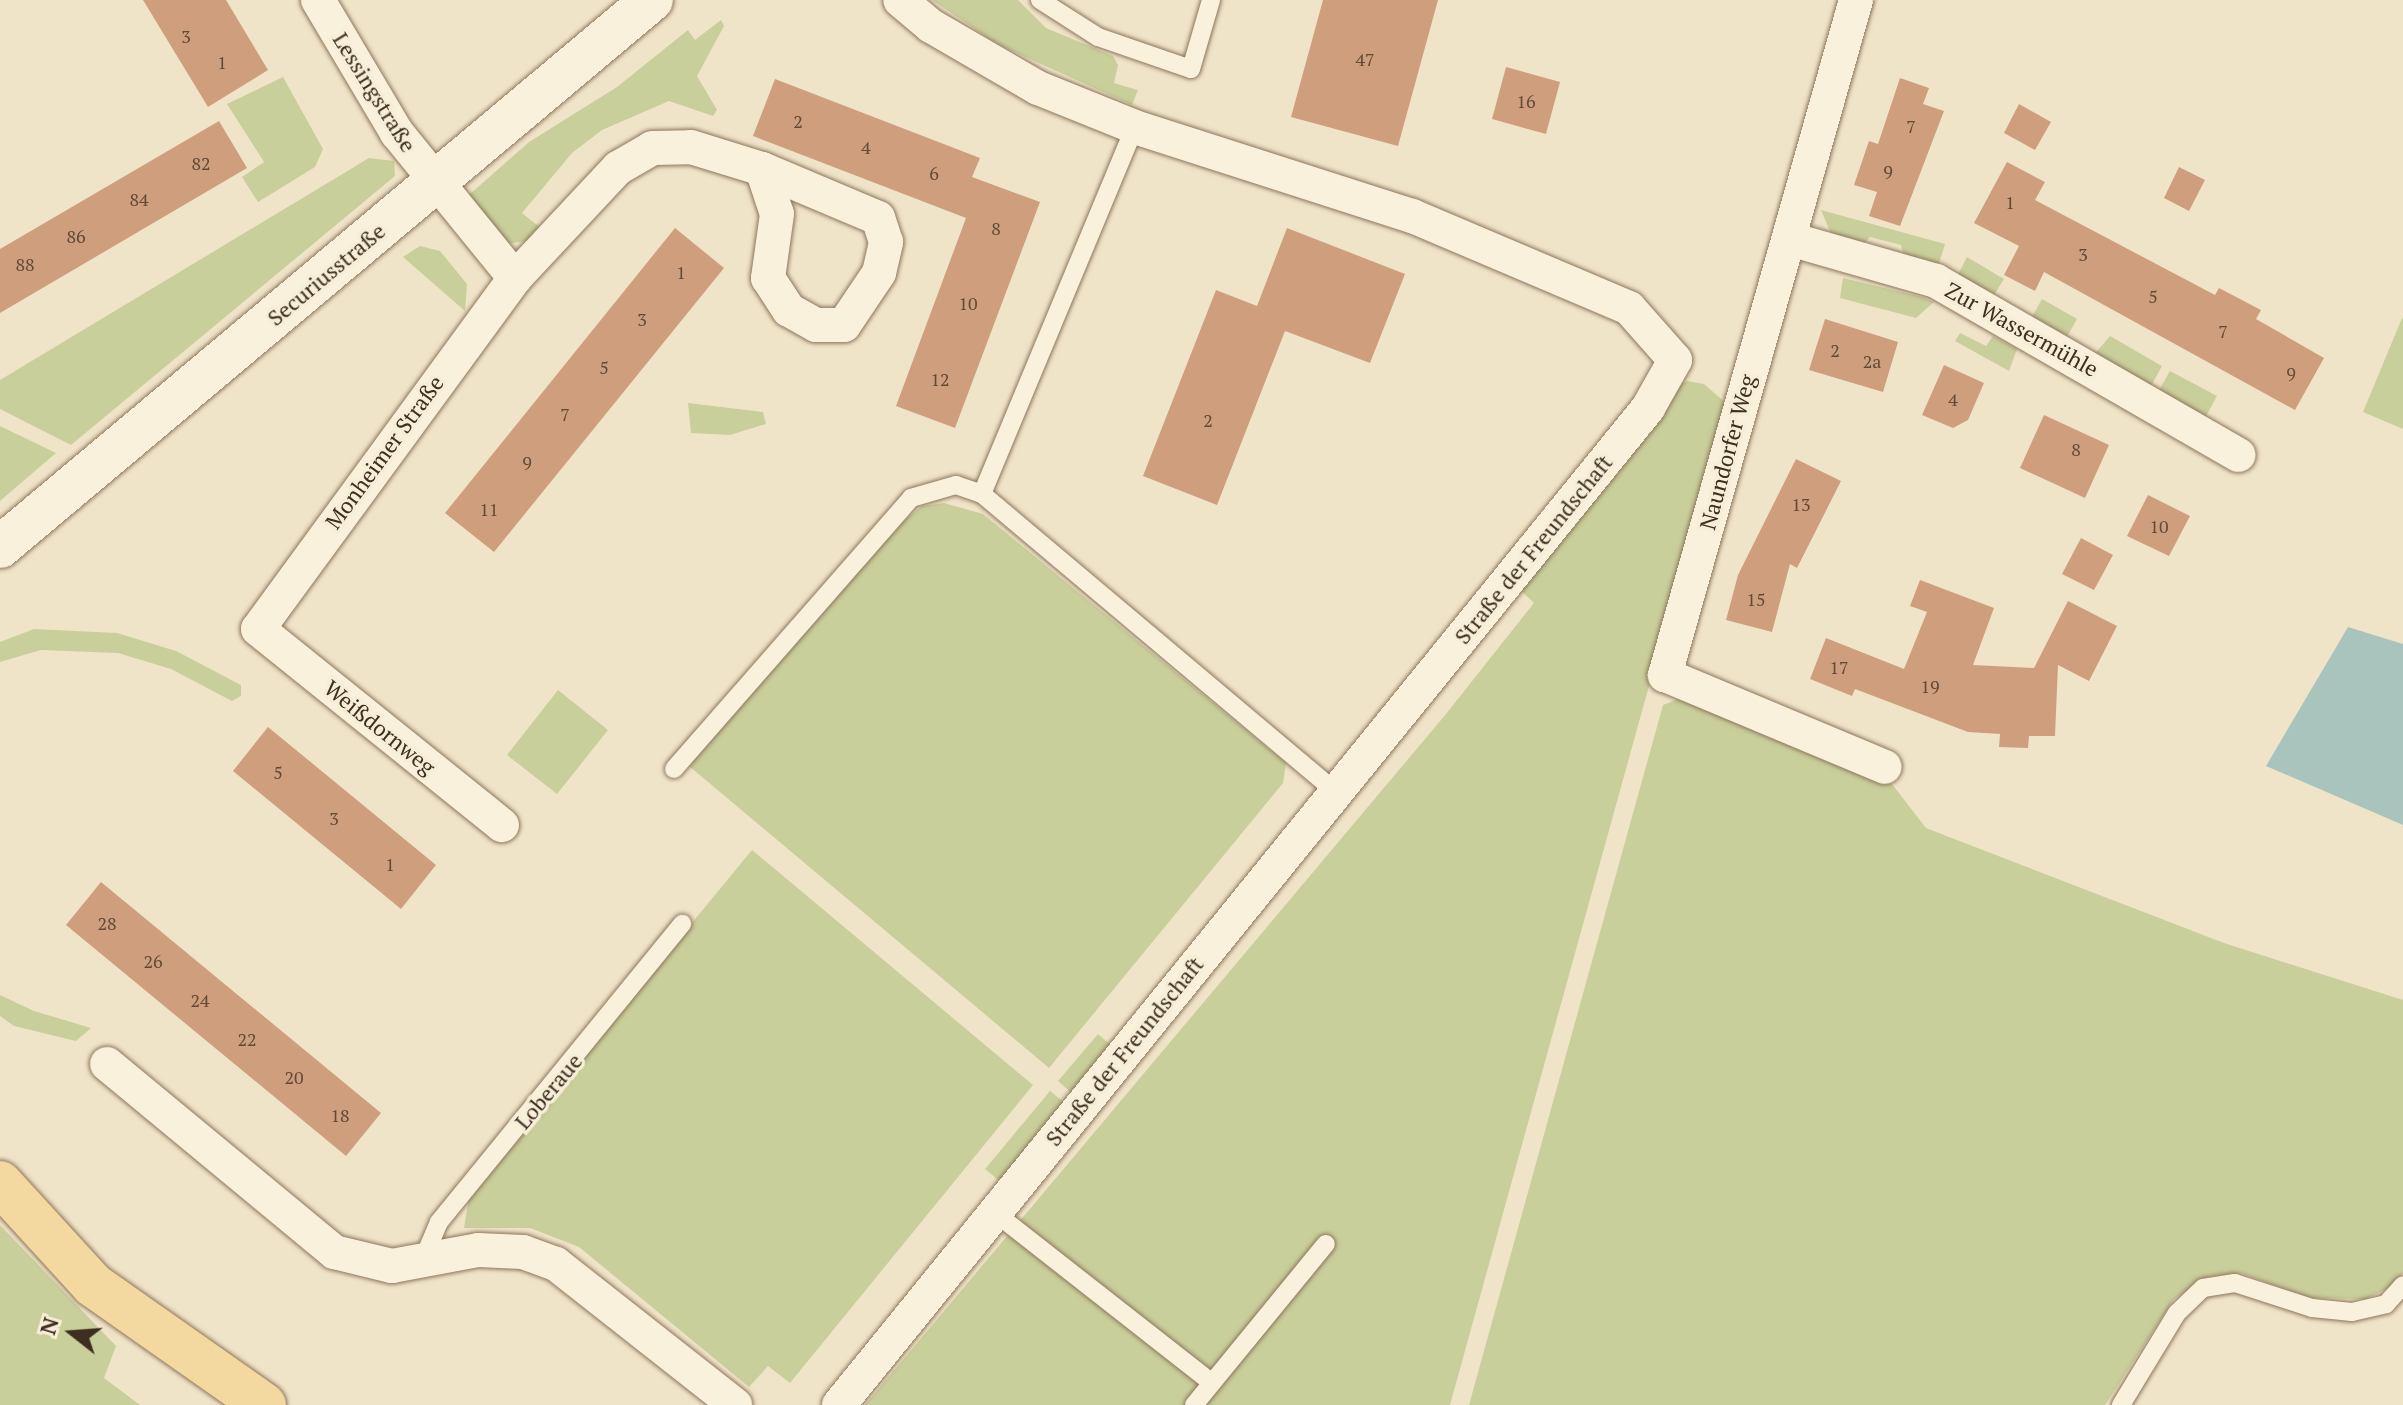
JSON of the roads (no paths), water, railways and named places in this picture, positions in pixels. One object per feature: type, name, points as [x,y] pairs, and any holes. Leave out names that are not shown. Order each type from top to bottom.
[{"type":"main road","points":[[0,1183],[93,1285],[264,1405]]},
{"type":"street","name":"Lessingstraße","points":[[318,0],[397,133],[435,183]]},
{"type":"street","name":"Securiusstraße","points":[[0,547],[652,0]]},
{"type":"street","name":"Straße der Freundschaft","points":[[839,1405],[1648,408],[1675,360],[1629,308],[1412,216],[1135,127],[981,58],[900,0]]},
{"type":"street","name":"Naundorfer Weg","points":[[1856,0],[1665,675],[1885,767]]},
{"type":"street","name":"Monheimer Straße","points":[[258,629],[515,278],[618,168],[652,148],[691,147],[762,169],[878,218],[886,242],[879,273],[844,325],[816,325],[789,310],[768,278],[777,214],[762,169]]},
{"type":"street","points":[[435,183],[515,278]]},
{"type":"street","name":"Zur Wassermühle","points":[[1790,239],[1936,281],[2239,455]]},
{"type":"street","name":"Weißdornweg","points":[[258,629],[502,825]]},
{"type":"street","points":[[107,1064],[334,1252],[362,1264],[422,1262],[478,1250],[523,1252],[556,1264],[735,1405]]},
{"type":"lane","points":[[1040,0],[1098,37],[1191,69],[1211,0]]},
{"type":"lane","points":[[982,494],[1135,127]]},
{"type":"lane","points":[[674,769],[911,498],[956,485],[982,494],[1335,791]]},
{"type":"lane","name":"Loberaue","points":[[422,1262],[439,1222],[682,924]]},
{"type":"lane","points":[[994,1212],[1212,1383]]},
{"type":"lane","points":[[1194,1405],[1326,1244]]},
{"type":"lane","points":[[2121,1405],[2177,1313],[2203,1288],[2235,1283],[2312,1308],[2352,1312],[2386,1304],[2403,1285]]},
{"type":"water","points":[[2348,627],[2403,644],[2403,825],[2266,766]]}]
